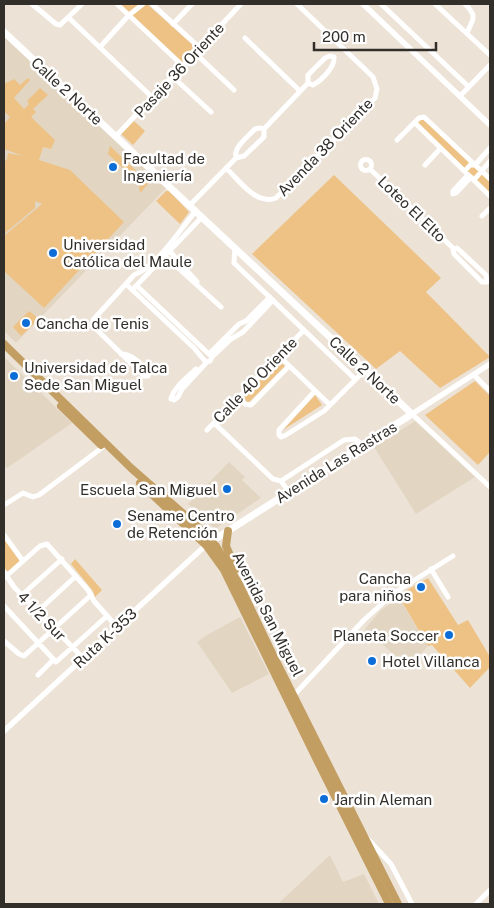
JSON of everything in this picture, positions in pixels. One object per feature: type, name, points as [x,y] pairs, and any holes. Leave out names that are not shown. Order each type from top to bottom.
[{"type":"highway","name":"Avenida San Miguel","points":[[4,344],[227,562],[398,904]]},
{"type":"highway","name":"Avenida San Miguel","points":[[4,351],[103,447],[209,543],[290,702],[389,904]]},
{"type":"highway","points":[[228,530],[227,549],[235,567],[239,584]]},
{"type":"highway","points":[[290,702],[294,695]]},
{"type":"highway","points":[[375,877],[389,884]]},
{"type":"main road","name":"Calle 2 Norte","points":[[4,32],[412,414]]},
{"type":"main road","name":"Avenida Las Rastras","points":[[209,543],[412,414]]},
{"type":"street","points":[[34,4],[58,25],[61,25],[82,4]]},
{"type":"street","points":[[117,4],[183,66]]},
{"type":"street","points":[[100,47],[129,15],[143,4]]},
{"type":"street","points":[[152,4],[200,48]]},
{"type":"street","points":[[173,24],[192,4]]},
{"type":"street","name":"Pasaje 36 Oriente","points":[[116,136],[241,4]]},
{"type":"street","points":[[298,4],[342,48],[334,57],[333,65],[317,83],[313,85],[308,83]]},
{"type":"street","points":[[363,4],[490,125]]},
{"type":"street","points":[[381,4],[469,87]]},
{"type":"street","points":[[435,4],[490,55]]},
{"type":"street","points":[[465,4],[473,12],[474,16],[467,33]]},
{"type":"street","points":[[69,18],[153,98]]},
{"type":"street","points":[[244,38],[300,92]]},
{"type":"street","name":"Avenda 38 Oriente","points":[[226,168],[255,196],[268,200],[278,197],[371,103],[377,89],[373,77],[342,48]]},
{"type":"street","points":[[195,53],[234,90]]},
{"type":"street","points":[[190,205],[236,158],[244,156],[264,136],[264,129],[308,83],[308,75],[325,58],[334,57]]},
{"type":"street","points":[[460,96],[490,65]]},
{"type":"street","points":[[173,77],[211,112]]},
{"type":"street","points":[[397,140],[419,118],[424,117],[490,180]]},
{"type":"street","points":[[415,124],[490,196]]},
{"type":"street","points":[[236,158],[234,153],[236,149],[256,129],[264,129]]},
{"type":"street","points":[[469,176],[470,166],[475,165],[490,148]]},
{"type":"street","points":[[426,165],[440,149]]},
{"type":"street","points":[[469,176],[481,171],[490,160]]},
{"type":"street","name":"Loteo El Elto","points":[[370,168],[454,249],[460,249],[487,276],[489,283]]},
{"type":"street","points":[[482,216],[490,208]]},
{"type":"street","points":[[134,287],[164,254],[196,211]]},
{"type":"street","points":[[168,249],[202,217]]},
{"type":"street","points":[[235,247],[233,262],[240,269]]},
{"type":"street","points":[[168,249],[195,279],[199,287]]},
{"type":"street","points":[[240,269],[241,252]]},
{"type":"street","points":[[164,254],[221,307]]},
{"type":"street","name":"Calle 2 Norte","points":[[240,269],[355,379]]},
{"type":"street","points":[[121,354],[126,353],[131,356],[148,372],[148,376],[144,376],[121,354],[93,326],[94,318],[134,275],[145,273]]},
{"type":"street","points":[[126,284],[134,287],[210,355]]},
{"type":"street","points":[[134,287],[205,361]]},
{"type":"street","points":[[205,361],[177,398],[171,399],[172,394],[178,387],[205,361],[210,361],[210,355],[239,324],[246,321],[272,299]]},
{"type":"street","name":"Calle 40 Oriente","points":[[207,430],[304,330]]},
{"type":"street","points":[[279,356],[330,405]]},
{"type":"street","name":"Avenida Las Rastras","points":[[412,414],[490,364]]},
{"type":"street","points":[[238,398],[245,404],[251,405],[289,366]]},
{"type":"street","points":[[315,391],[278,430],[280,436],[286,435],[330,405],[365,370]]},
{"type":"street","points":[[474,375],[490,391]]},
{"type":"street","name":"Calle 2 Norte","points":[[412,414],[490,487]]},
{"type":"street","points":[[214,423],[273,479],[281,481],[289,492]]},
{"type":"street","points":[[281,481],[347,439],[355,439],[363,445]]},
{"type":"street","points":[[4,505],[23,493],[33,497],[39,495],[103,447]]},
{"type":"street","points":[[4,535],[23,561]]},
{"type":"street","name":"Ruta K-353","points":[[4,731],[209,543]]},
{"type":"street","points":[[5,575],[42,544],[49,545],[117,627]]},
{"type":"street","points":[[294,695],[364,620],[394,593],[453,556]]},
{"type":"street","points":[[22,595],[62,559]]},
{"type":"street","points":[[432,569],[448,597]]},
{"type":"street","name":"4 1/2 Sur","points":[[5,575],[83,658]]},
{"type":"street","points":[[38,611],[76,576]]},
{"type":"street","points":[[4,641],[24,656],[91,596]]},
{"type":"street","points":[[4,607],[53,660],[58,661],[107,616]]},
{"type":"street","points":[[38,675],[53,660]]},
{"type":"street","points":[[363,834],[391,864],[412,904]]},
{"type":"street","points":[[476,904],[490,890]]},
{"type":"shaded area","points":[[119,4],[147,4],[196,48],[182,63]]},
{"type":"shaded area","name":"Universidad Católica del Maule","points":[[4,36],[167,187],[16,343],[4,331]]},
{"type":"shaded area","points":[[28,78],[30,80],[14,98],[24,109],[29,104],[27,101],[40,88],[48,95],[33,109],[36,112],[31,117],[55,140],[51,149],[43,147],[39,160],[70,170],[124,222],[44,308],[4,271],[4,236],[42,204],[35,201],[35,208],[4,234],[4,163],[8,153],[23,156],[4,149],[4,124],[10,117],[4,111],[4,84],[14,79],[20,85]]},
{"type":"shaded area","points":[[420,119],[424,120],[490,181],[490,194],[418,123]]},
{"type":"shaded area","points":[[134,121],[145,131],[133,145],[121,134]]},
{"type":"shaded area","points":[[110,146],[149,183],[140,193],[136,180],[108,154]]},
{"type":"shaded area","points":[[334,175],[441,278],[426,292],[490,357],[440,388],[400,351],[376,369],[252,254]]},
{"type":"shaded area","points":[[166,191],[169,191],[189,212],[180,224],[156,201]]},
{"type":"shaded area","name":"Cancha de Tenis","points":[[29,311],[39,319],[21,336],[13,327]]},
{"type":"shaded area","points":[[4,357],[72,423],[7,468],[4,465]]},
{"type":"shaded area","points":[[279,361],[285,366],[248,403],[243,397]]},
{"type":"shaded area","points":[[475,381],[490,396],[490,452],[478,465],[425,415]]},
{"type":"shaded area","points":[[315,395],[322,405],[283,430]]},
{"type":"shaded area","points":[[415,421],[475,477],[416,514],[374,447]]},
{"type":"shaded area","name":"Escuela San Miguel","points":[[229,462],[245,477],[242,480],[261,498],[215,529],[188,504]]},
{"type":"shaded area","points":[[4,539],[20,561],[9,571],[4,567]]},
{"type":"shaded area","points":[[75,559],[102,590],[95,597],[93,591],[71,564]]},
{"type":"shaded area","name":"Planeta Soccer","points":[[428,578],[458,625],[468,620],[490,657],[490,667],[470,688],[432,645],[428,646],[398,595]]},
{"type":"shaded area","points":[[399,598],[428,646],[408,667],[365,629],[381,610]]},
{"type":"shaded area","points":[[240,617],[269,674],[232,693],[197,642]]},
{"type":"shaded area","points":[[330,855],[343,882],[364,874],[379,904],[278,904]]},
{"type":"place","name":"Facultad de Ingeniería","points":[[113,167]]},
{"type":"place","name":"Universidad Católica del Maule","points":[[53,253]]},
{"type":"place","name":"Cancha de Tenis","points":[[26,323]]},
{"type":"place","name":"Universidad de Talca Sede San Miguel","points":[[14,376]]},
{"type":"place","name":"Escuela San Miguel","points":[[227,489]]},
{"type":"place","name":"Sename Centro de Retención","points":[[117,524]]},
{"type":"place","name":"Cancha para niños","points":[[421,587]]},
{"type":"place","name":"Planeta Soccer","points":[[449,635]]},
{"type":"place","name":"Hotel Villanca","points":[[372,661]]},
{"type":"place","name":"Jardin Aleman","points":[[324,799]]}]
